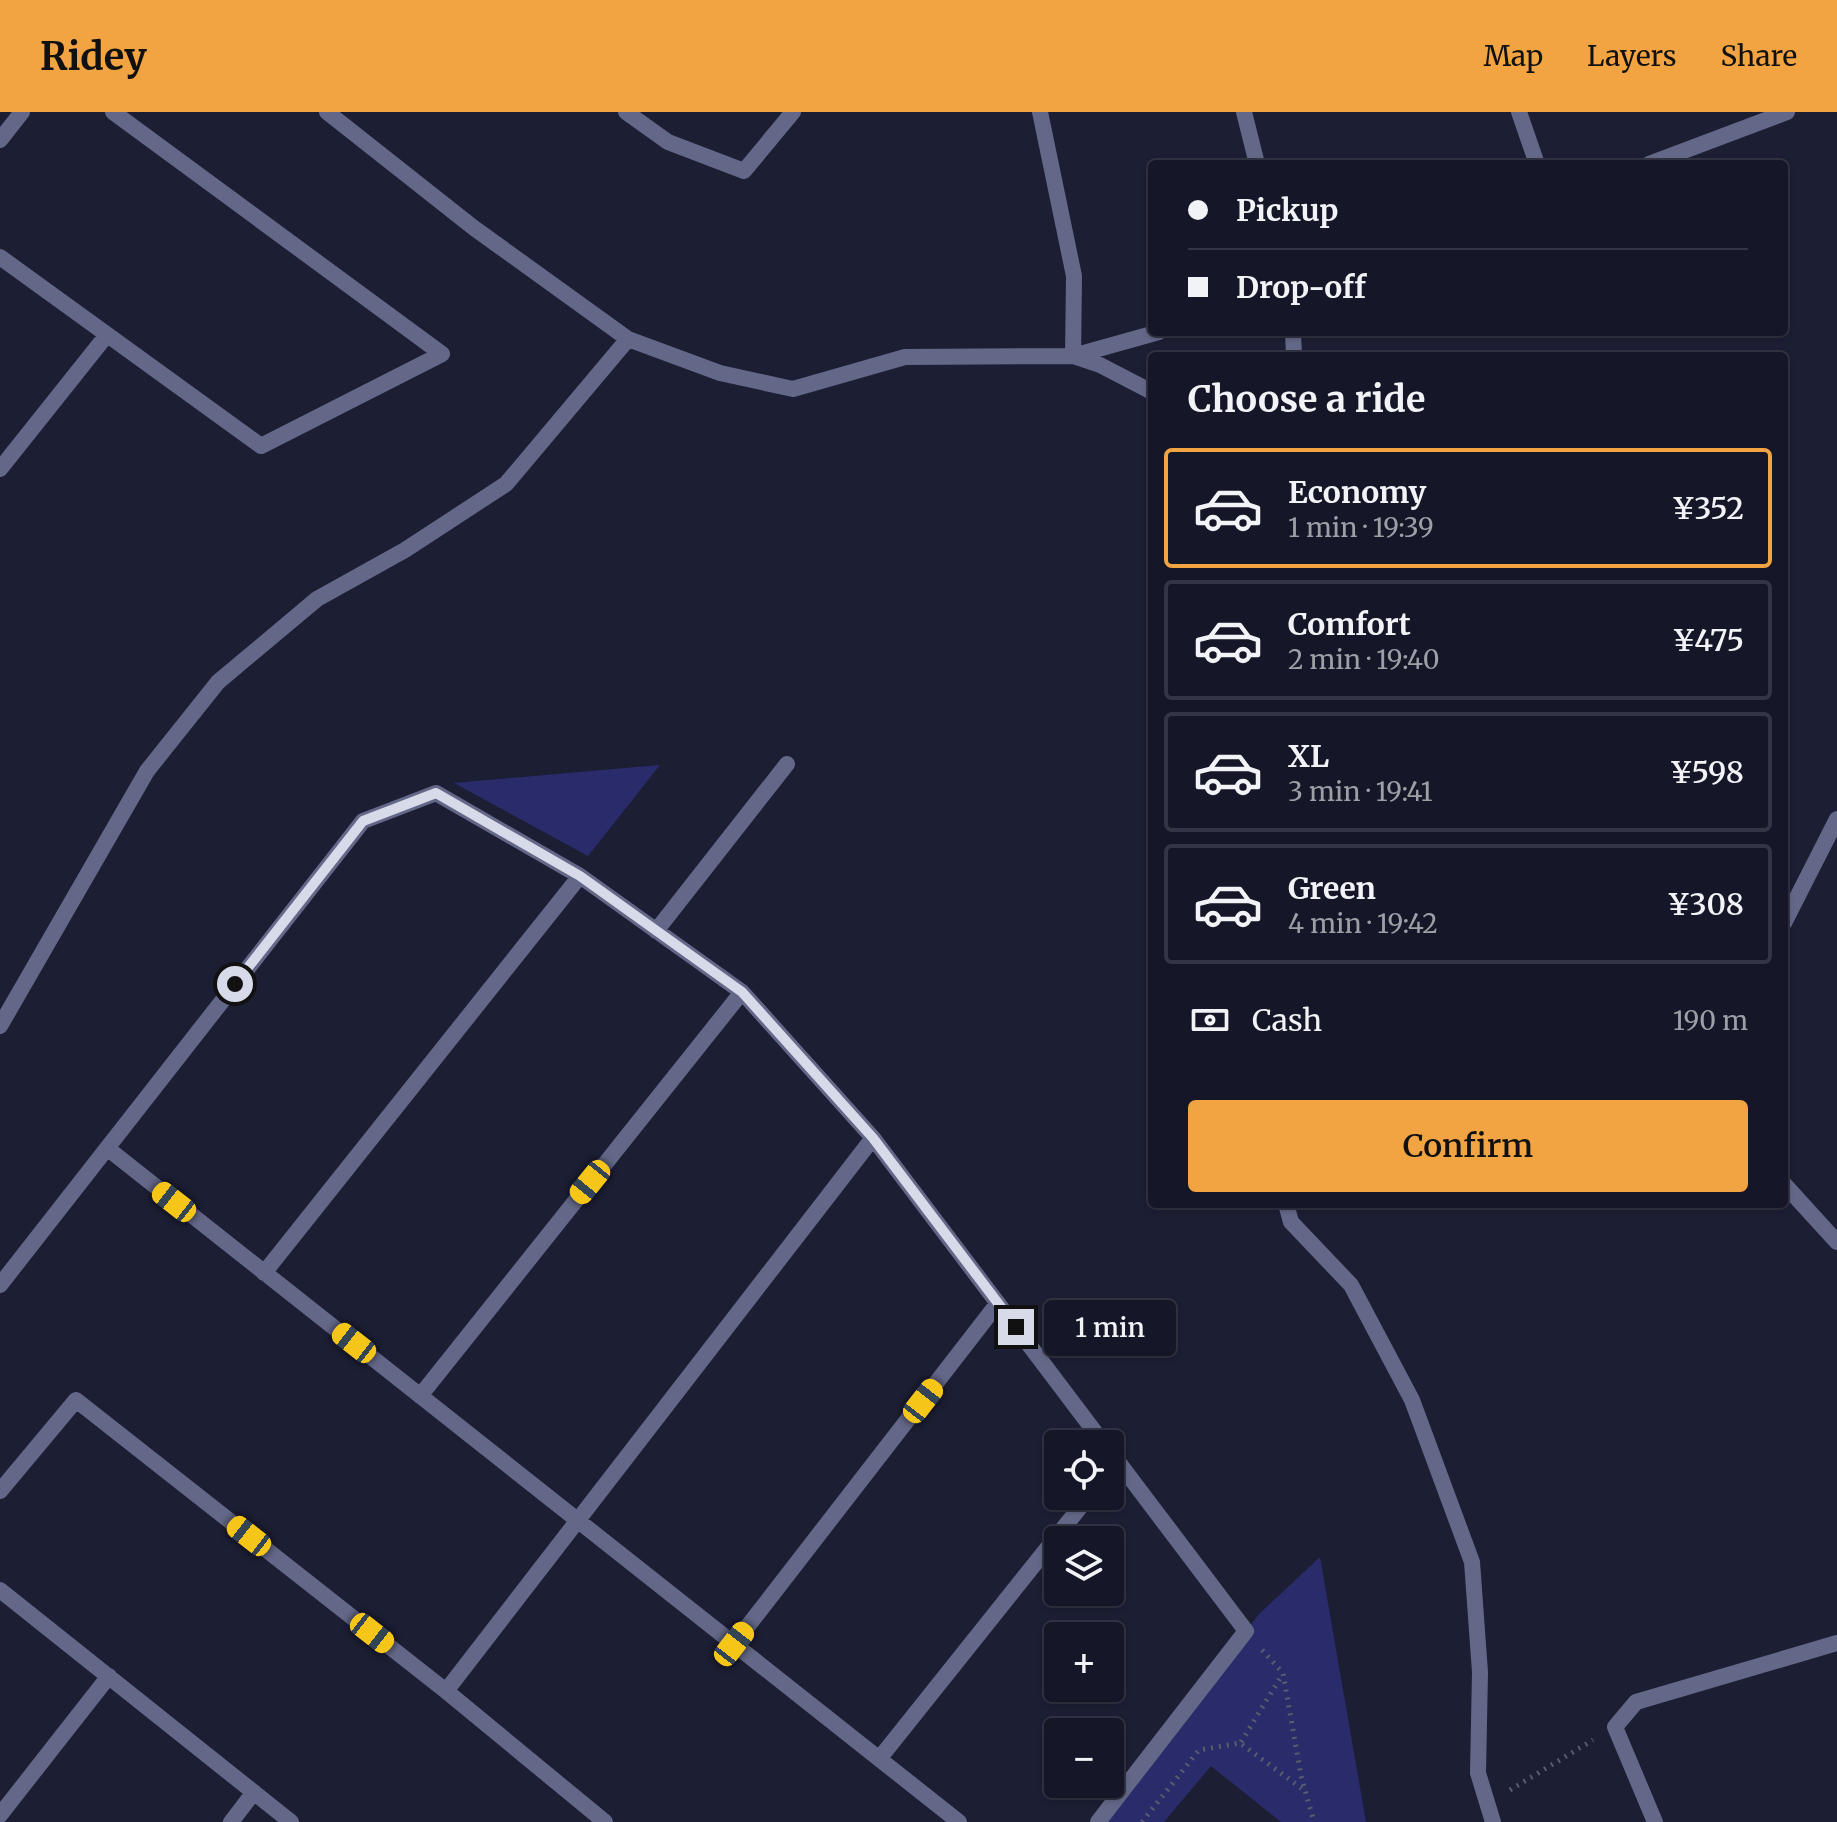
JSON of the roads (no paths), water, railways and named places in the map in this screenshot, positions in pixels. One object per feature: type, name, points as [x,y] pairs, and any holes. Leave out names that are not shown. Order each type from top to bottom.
[{"type":"street","points":[[0,140],[22,112]]},
{"type":"street","points":[[0,257],[261,446],[442,354],[113,112]]},
{"type":"street","points":[[327,112],[474,228],[628,339],[720,373],[793,389],[905,357],[1073,356],[1148,335]]},
{"type":"street","points":[[626,112],[668,142],[744,171],[793,112]]},
{"type":"street","points":[[1040,112],[1074,276],[1073,356]]},
{"type":"street","points":[[1244,112],[1256,160]]},
{"type":"street","points":[[1519,112],[1536,160]]},
{"type":"street","points":[[1659,160],[1778,113]]},
{"type":"street","points":[[0,469],[106,336]]},
{"type":"street","points":[[0,1026],[147,771],[218,682],[317,599],[405,550],[506,484],[628,339]]},
{"type":"street","points":[[1073,356],[1100,365],[1148,390]]},
{"type":"street","points":[[656,931],[787,764]]},
{"type":"street","points":[[0,1285],[363,821],[436,793],[580,876],[742,992],[873,1138],[1093,1430]]},
{"type":"street","points":[[1788,915],[1837,819]]},
{"type":"street","points":[[264,1273],[580,876]]},
{"type":"street","points":[[420,1396],[742,992]]},
{"type":"street","points":[[446,1691],[873,1138]]},
{"type":"street","points":[[107,1148],[959,1822]]},
{"type":"street","points":[[1788,1188],[1837,1242]]},
{"type":"street","points":[[1287,1208],[1291,1222],[1351,1285],[1412,1400],[1472,1562],[1480,1672],[1478,1773],[1493,1822]]},
{"type":"street","points":[[734,1644],[998,1303]]},
{"type":"street","points":[[0,1491],[76,1400],[446,1691],[605,1822]]},
{"type":"street","points":[[1098,1822],[1246,1631],[1124,1476]]},
{"type":"street","points":[[879,1759],[1078,1510]]},
{"type":"street","points":[[0,1590],[291,1822]]},
{"type":"street","points":[[1655,1822],[1615,1727],[1636,1702],[1837,1643]]},
{"type":"street","points":[[0,1815],[109,1676]]},
{"type":"street","points":[[231,1822],[254,1792]]}]
